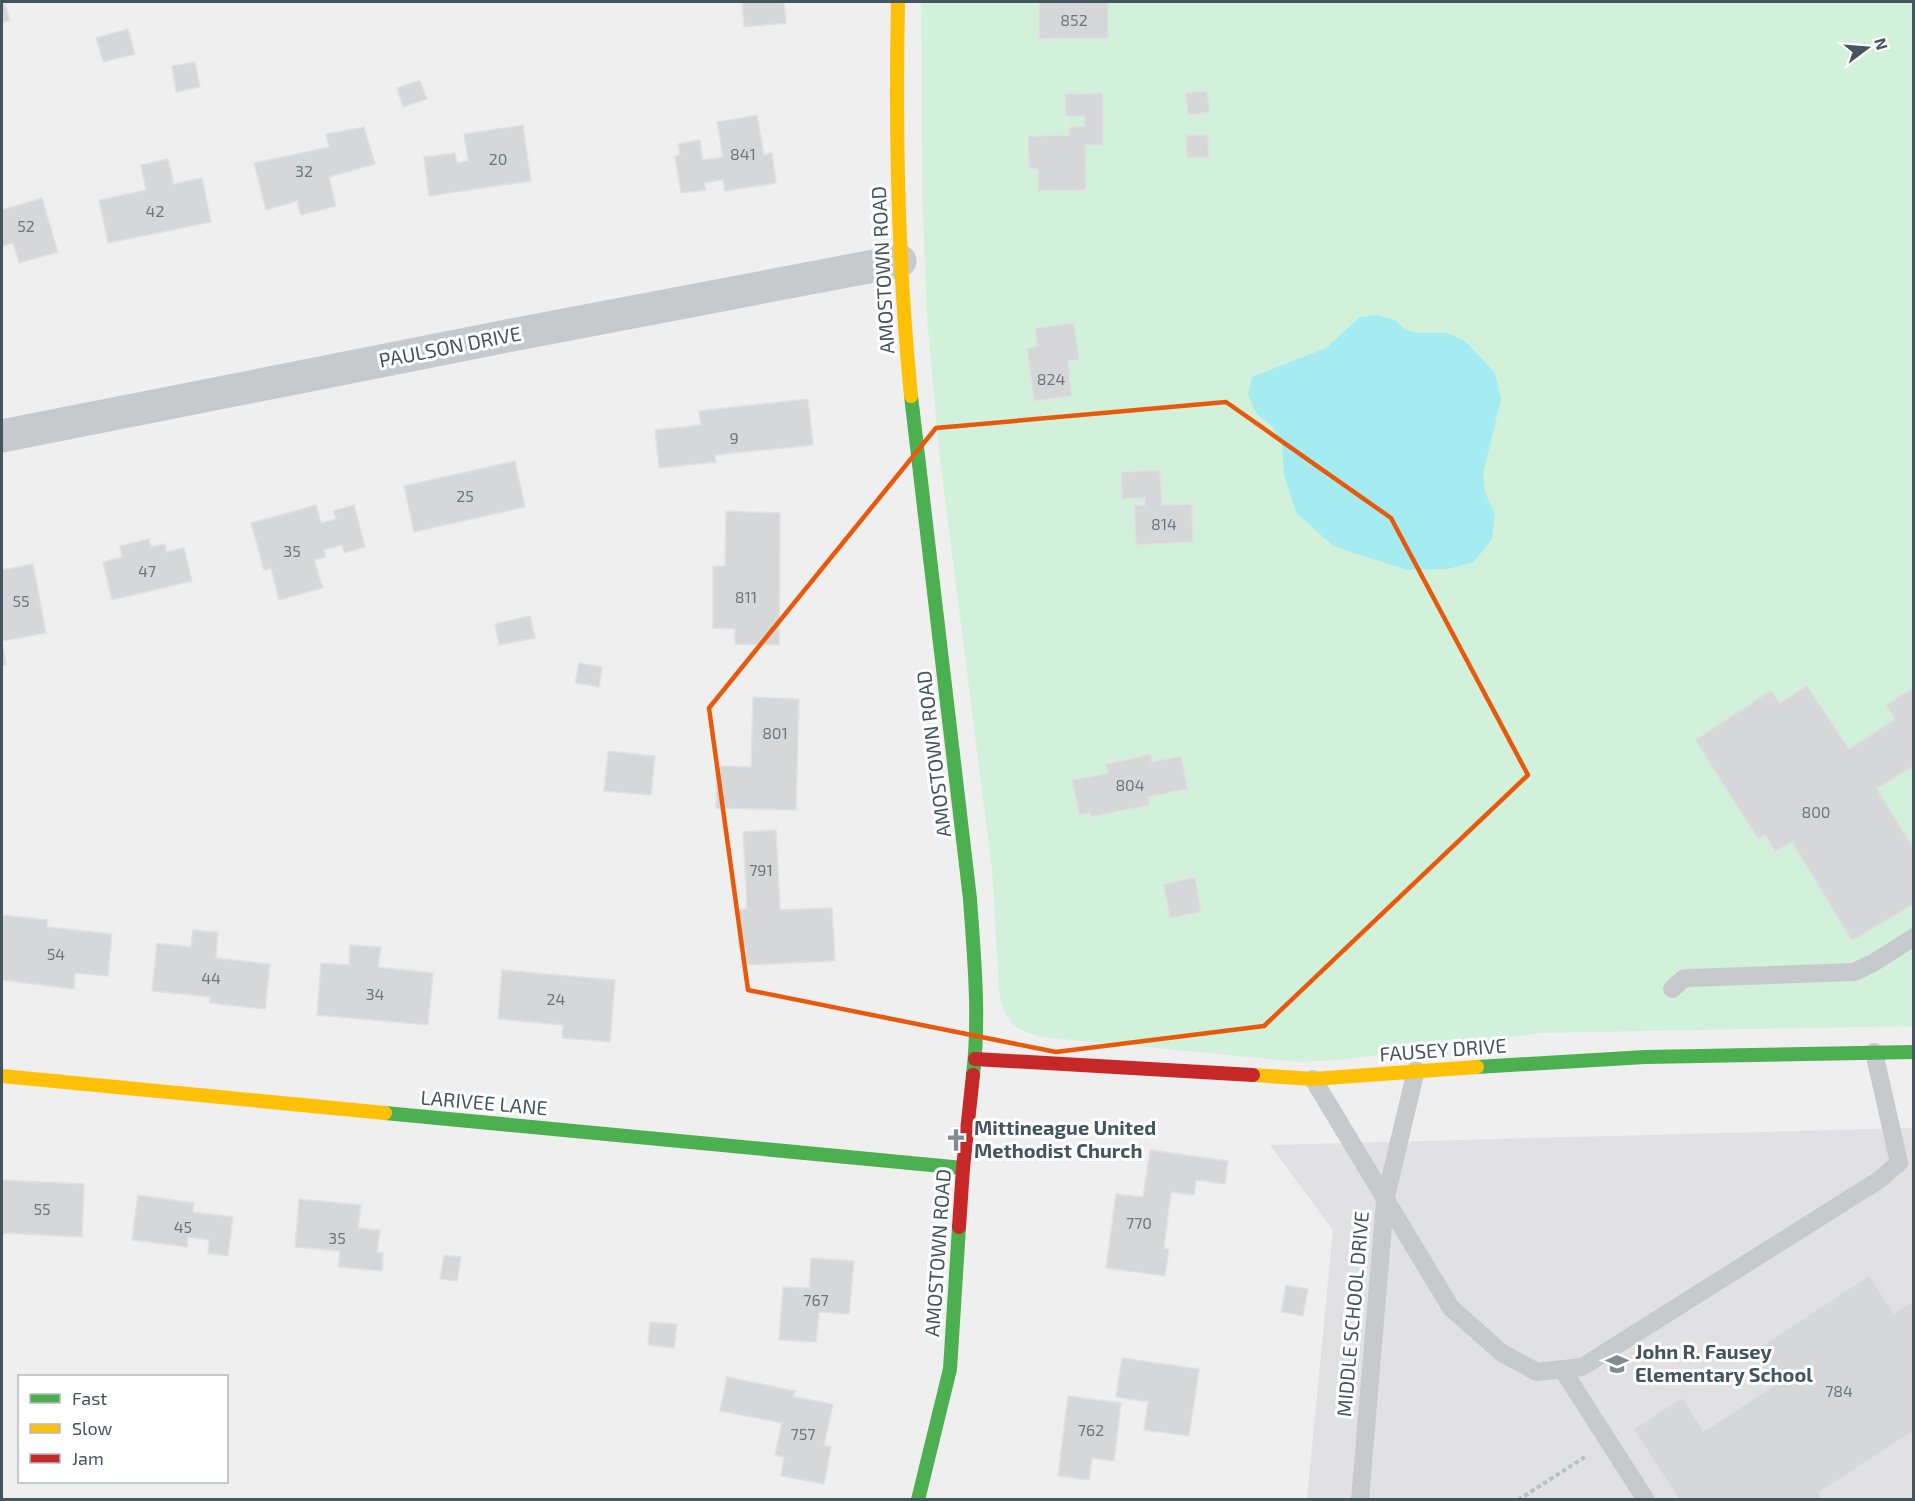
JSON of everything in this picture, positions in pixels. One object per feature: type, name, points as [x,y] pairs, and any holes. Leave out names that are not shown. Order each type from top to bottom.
[{"type":"street","name":"AMOSTOWN ROAD","points":[[898,2],[896,84],[900,261],[911,398],[970,899],[975,978],[975,1059],[963,1168],[950,1369],[918,1500]]},
{"type":"street","name":"PAULSON DRIVE","points":[[2,436],[900,261]]},
{"type":"street","name":"FAUSEY DRIVE","points":[[975,1059],[1313,1079],[1416,1070],[1645,1056],[1914,1052]]},
{"type":"street","name":"LARIVEE LANE","points":[[2,1076],[963,1168]]},
{"type":"lane","points":[[1672,989],[1683,979],[1690,978],[1854,972],[1873,963],[1914,936]]},
{"type":"lane","points":[[1416,1070],[1385,1201],[1451,1308],[1502,1353],[1537,1372],[1582,1367],[1906,1161],[1874,1052]]},
{"type":"lane","name":"MIDDLE SCHOOL DRIVE","points":[[1313,1079],[1385,1201],[1360,1500]]},
{"type":"lane","points":[[1562,1369],[1646,1500]]},
{"type":"path","points":[[1518,1500],[1591,1454]]},
{"type":"highlighted area","points":[[1226,402],[1391,518],[1528,775],[1264,1026],[1056,1052],[748,990],[709,708],[936,428]]},
{"type":"shaded area","name":"John R. Fausey Elementary School","points":[[1913,1128],[1913,1499],[1307,1499],[1333,1230],[1270,1145]]},
{"type":"green space","points":[[921,2],[1913,2],[1913,1026],[1541,1033],[1340,1060],[1299,1062],[1042,1037],[1023,1031],[1011,1022],[1003,1009],[999,990],[992,870],[939,451],[927,317],[922,195]]},
{"type":"water","points":[[1377,315],[1395,320],[1406,330],[1417,333],[1448,333],[1465,341],[1495,373],[1501,399],[1483,474],[1485,492],[1495,515],[1492,539],[1474,562],[1448,569],[1407,570],[1333,546],[1296,512],[1284,475],[1282,446],[1274,428],[1257,414],[1248,395],[1252,377],[1326,348],[1360,317]]},
{"type":"building","points":[[2,2],[4,2],[10,20],[2,23]]},
{"type":"building","points":[[742,2],[784,2],[786,23],[744,27]]},
{"type":"building","points":[[1039,2],[1108,2],[1108,38],[1039,39]]},
{"type":"building","points":[[128,29],[135,54],[103,62],[96,38]]},
{"type":"building","points":[[195,62],[200,87],[176,92],[172,66]]},
{"type":"building","points":[[420,80],[427,99],[403,107],[397,88]]},
{"type":"building","points":[[1207,91],[1210,112],[1188,115],[1185,93]]},
{"type":"building","points":[[1103,93],[1103,145],[1085,145],[1086,190],[1038,191],[1038,169],[1029,169],[1028,136],[1069,135],[1069,127],[1085,126],[1084,116],[1066,116],[1065,94]]},
{"type":"building","points":[[757,115],[764,155],[772,153],[776,183],[725,191],[723,180],[704,183],[706,190],[681,193],[675,156],[680,155],[678,144],[700,140],[703,160],[723,157],[717,122]]},
{"type":"building","points":[[523,125],[531,181],[429,196],[424,157],[455,153],[457,163],[468,161],[464,134]]},
{"type":"building","points":[[364,127],[375,164],[329,177],[336,206],[301,215],[297,201],[266,210],[254,163],[329,147],[326,134]]},
{"type":"building","points":[[1186,135],[1208,135],[1209,157],[1187,158]]},
{"type":"building","points":[[168,159],[174,184],[202,178],[211,222],[108,243],[99,200],[146,190],[141,165]]},
{"type":"building","points":[[42,198],[58,252],[19,263],[13,243],[2,246],[2,210]]},
{"type":"building","points":[[1074,323],[1079,360],[1068,361],[1072,396],[1034,401],[1027,348],[1037,346],[1035,328]]},
{"type":"building","points":[[808,399],[813,445],[715,455],[716,462],[659,468],[655,430],[701,425],[699,411]]},
{"type":"building","points":[[515,461],[525,507],[414,532],[404,486]]},
{"type":"building","points":[[1160,470],[1162,505],[1192,504],[1193,542],[1136,545],[1134,505],[1145,505],[1145,498],[1122,499],[1121,472]]},
{"type":"building","points":[[316,505],[321,523],[336,519],[333,511],[354,505],[365,547],[344,553],[342,545],[324,550],[326,557],[314,560],[323,588],[279,600],[271,568],[264,570],[251,523]]},
{"type":"building","points":[[726,511],[780,513],[779,645],[735,644],[735,629],[713,628],[713,566],[725,566]]},
{"type":"building","points":[[149,539],[151,547],[165,544],[167,552],[184,548],[192,581],[112,600],[103,562],[122,557],[120,546]]},
{"type":"building","points":[[33,564],[46,633],[2,641],[2,570]]},
{"type":"building","points":[[530,616],[535,638],[499,645],[495,624]]},
{"type":"building","points":[[2,641],[6,665],[2,666]]},
{"type":"building","points":[[579,663],[602,667],[599,687],[575,683]]},
{"type":"building","points":[[1807,685],[1849,749],[1895,719],[1886,705],[1914,687],[1914,766],[1877,789],[1914,849],[1914,904],[1852,941],[1792,842],[1775,852],[1765,835],[1758,839],[1695,740],[1771,690],[1780,703]]},
{"type":"building","points":[[753,697],[799,699],[796,810],[716,808],[717,766],[751,767]]},
{"type":"building","points":[[608,751],[655,756],[651,795],[604,791]]},
{"type":"building","points":[[1151,754],[1152,762],[1181,756],[1188,789],[1148,797],[1150,805],[1091,817],[1090,813],[1079,815],[1072,780],[1108,773],[1106,764]]},
{"type":"building","points":[[776,830],[780,910],[832,908],[835,961],[747,965],[746,948],[739,948],[738,909],[747,909],[743,832]]},
{"type":"building","points":[[1195,877],[1201,912],[1170,918],[1163,884]]},
{"type":"building","points":[[2,915],[48,920],[47,927],[112,934],[108,976],[75,973],[74,989],[2,980]]},
{"type":"building","points":[[193,930],[218,932],[216,958],[270,964],[265,1009],[210,1003],[210,997],[152,991],[157,943],[191,947]]},
{"type":"building","points":[[350,945],[381,947],[378,967],[433,973],[428,1025],[317,1015],[321,963],[349,965]]},
{"type":"building","points":[[502,970],[615,980],[610,1042],[562,1038],[563,1025],[498,1019]]},
{"type":"building","points":[[1150,1150],[1228,1161],[1225,1184],[1196,1180],[1194,1195],[1171,1192],[1164,1248],[1169,1249],[1165,1276],[1106,1268],[1116,1194],[1143,1197]]},
{"type":"building","points":[[2,1180],[84,1184],[82,1237],[2,1233]]},
{"type":"building","points":[[138,1195],[194,1203],[193,1212],[233,1217],[228,1256],[208,1253],[209,1240],[188,1237],[187,1247],[132,1240]]},
{"type":"building","points":[[299,1199],[361,1205],[358,1228],[380,1230],[377,1253],[383,1253],[382,1271],[338,1267],[340,1251],[295,1247]]},
{"type":"building","points":[[444,1255],[461,1257],[457,1281],[440,1279]]},
{"type":"building","points":[[811,1258],[854,1261],[849,1314],[819,1312],[816,1342],[779,1340],[783,1287],[809,1288]]},
{"type":"building","points":[[1869,1275],[1894,1313],[1914,1300],[1914,1431],[1819,1493],[1823,1500],[1679,1500],[1633,1429],[1682,1397],[1704,1431],[1774,1385],[1752,1352]]},
{"type":"building","points":[[1286,1285],[1308,1289],[1303,1316],[1281,1312]]},
{"type":"building","points":[[650,1322],[677,1324],[674,1348],[648,1345]]},
{"type":"building","points":[[1122,1358],[1199,1369],[1189,1436],[1144,1430],[1148,1402],[1116,1397]]},
{"type":"building","points":[[727,1377],[795,1391],[793,1397],[833,1404],[824,1445],[831,1447],[824,1484],[781,1476],[784,1457],[775,1455],[782,1423],[720,1411]]},
{"type":"building","points":[[1068,1396],[1121,1403],[1114,1461],[1092,1458],[1089,1480],[1058,1476]]},
{"type":"traffic: fast","points":[[911,396],[970,899],[976,1009],[973,1075]]},
{"type":"traffic: fast","points":[[1477,1067],[1645,1057],[1914,1052]]},
{"type":"traffic: fast","points":[[385,1113],[963,1168]]},
{"type":"traffic: fast","points":[[918,1500],[950,1369],[959,1227]]},
{"type":"traffic: slow","points":[[898,2],[898,199],[911,396]]},
{"type":"traffic: slow","points":[[1253,1075],[1313,1079],[1477,1067]]},
{"type":"traffic: slow","points":[[2,1076],[385,1113]]},
{"type":"traffic: jam","points":[[975,1059],[1253,1075]]},
{"type":"traffic: jam","points":[[959,1227],[973,1075]]},
{"type":"place","name":"Mittineague United Methodist Church","points":[[956,1140]]},
{"type":"place","name":"John R. Fausey Elementary School","points":[[1617,1364]]}]
